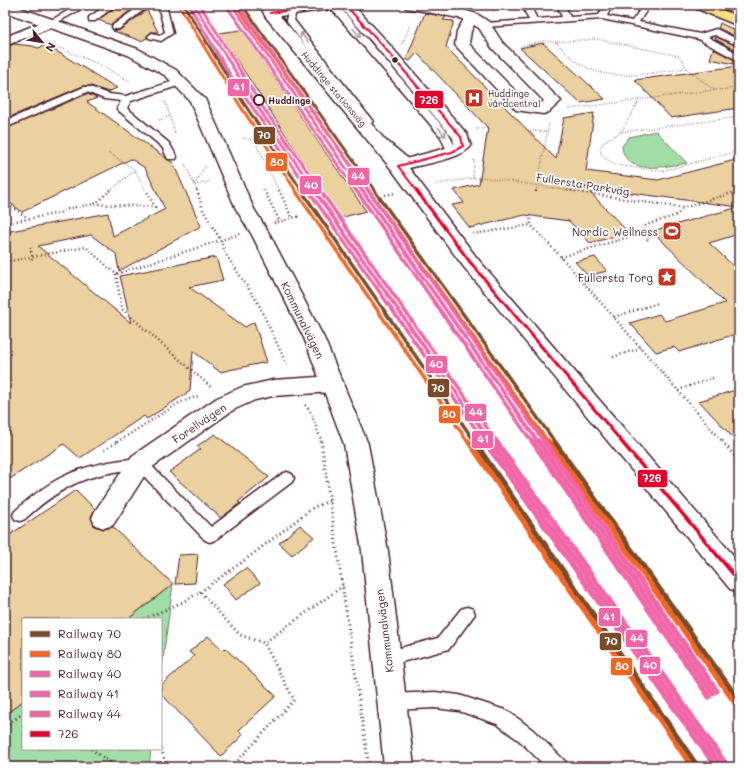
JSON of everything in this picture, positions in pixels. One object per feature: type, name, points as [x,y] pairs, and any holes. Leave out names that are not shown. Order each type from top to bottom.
[{"type":"main road","points":[[700,5],[739,22]]},
{"type":"main road","points":[[725,5],[739,11]]},
{"type":"street","points":[[269,9],[330,5]]},
{"type":"street","points":[[345,5],[376,38],[461,137],[462,146],[452,152],[403,165]]},
{"type":"street","points":[[411,5],[460,13],[478,21],[497,45],[553,101],[543,108],[522,107],[462,45],[464,31],[478,21]]},
{"type":"street","name":"Kommunalvägen","points":[[5,7],[133,52],[171,73],[197,99],[245,209],[261,235],[314,338],[356,444],[375,551],[399,767]]},
{"type":"street","name":"Huddinge stationsväg","points":[[269,9],[403,165],[470,262],[739,581]]},
{"type":"street","points":[[5,42],[50,23]]},
{"type":"street","name":"Forellvägen","points":[[140,462],[225,404],[250,394],[273,388],[333,384]]},
{"type":"street","points":[[104,518],[140,462]]},
{"type":"lane","points":[[50,23],[84,5]]},
{"type":"lane","points":[[92,19],[112,5]]},
{"type":"lane","points":[[116,27],[146,5]]},
{"type":"lane","points":[[152,36],[161,38],[169,33],[162,5]]},
{"type":"lane","points":[[330,5],[339,12],[446,136],[452,152]]},
{"type":"lane","points":[[526,5],[534,22]]},
{"type":"lane","points":[[560,5],[567,19]]},
{"type":"lane","points":[[602,17],[608,5]]},
{"type":"lane","points":[[634,23],[647,6],[645,5]]},
{"type":"lane","points":[[290,8],[290,20],[403,165]]},
{"type":"lane","points":[[478,21],[534,22],[602,17],[701,37],[739,58]]},
{"type":"lane","points":[[671,31],[677,21]]},
{"type":"lane","points":[[701,37],[716,32],[739,43]]},
{"type":"lane","points":[[78,83],[87,89],[107,97],[127,99],[181,82]]},
{"type":"lane","points":[[5,125],[87,89]]},
{"type":"lane","points":[[127,99],[122,108],[166,145],[172,157]]},
{"type":"lane","points":[[20,515],[56,486],[89,471],[107,466],[140,462],[210,536],[287,478]]},
{"type":"lane","points":[[387,658],[443,644],[467,614]]},
{"type":"lane","points":[[392,702],[435,700],[459,703],[502,717],[527,736],[558,767]]},
{"type":"path","points":[[517,46],[543,41],[556,42],[597,39],[679,56],[684,62],[686,68],[714,90]]},
{"type":"path","points":[[556,42],[584,67],[601,73],[632,75],[686,68]]},
{"type":"path","points":[[567,105],[570,110],[714,90],[739,88]]},
{"type":"path","points":[[621,132],[639,101]]},
{"type":"path","points":[[739,117],[621,132],[606,140],[600,148],[602,156],[615,165],[662,171],[739,151]]},
{"type":"path","points":[[528,131],[546,132]]},
{"type":"path","points":[[243,138],[255,141],[292,218]]},
{"type":"path","points":[[5,223],[60,213],[70,208],[95,204],[155,207],[135,170],[109,153]]},
{"type":"path","points":[[473,178],[474,154]]},
{"type":"path","points":[[206,164],[195,185],[217,180]]},
{"type":"path","points":[[95,204],[135,170]]},
{"type":"path","name":"Fullersta Parkväg","points":[[437,190],[432,185],[481,177],[683,208],[739,191]]},
{"type":"path","points":[[536,192],[537,185]]},
{"type":"path","points":[[263,189],[280,222]]},
{"type":"path","points":[[385,195],[399,192]]},
{"type":"path","points":[[5,202],[28,219]]},
{"type":"path","points":[[561,257],[642,234],[646,226],[677,215],[683,208]]},
{"type":"path","points":[[530,215],[531,225],[614,317],[739,461]]},
{"type":"path","points":[[270,224],[300,216]]},
{"type":"path","points":[[472,234],[531,225]]},
{"type":"path","points":[[116,274],[240,234]]},
{"type":"path","points":[[642,234],[649,241]]},
{"type":"path","points":[[221,241],[227,256],[258,303],[288,366],[303,403],[310,411],[323,446],[369,767]]},
{"type":"path","points":[[31,247],[32,260]]},
{"type":"path","points":[[5,262],[86,247],[116,274],[122,309],[213,389],[220,386]]},
{"type":"path","points":[[614,317],[658,303]]},
{"type":"path","points":[[613,357],[641,348]]},
{"type":"path","points":[[281,368],[288,366]]},
{"type":"path","points":[[677,390],[713,378]]},
{"type":"path","points":[[151,618],[200,592],[249,557],[314,507],[330,501]]},
{"type":"path","points":[[264,643],[343,586]]},
{"type":"path","points":[[200,592],[240,635],[264,643],[294,700],[232,767]]},
{"type":"path","points":[[5,727],[22,714]]},
{"type":"path","points":[[92,750],[117,767]]},
{"type":"path","points":[[161,750],[167,767]]},
{"type":"green space","points":[[656,131],[687,163],[647,167],[638,166],[630,162],[625,156],[622,146],[629,137]]},
{"type":"green space","points":[[173,584],[162,666],[162,618],[129,618]]},
{"type":"green space","points":[[22,702],[22,750],[151,750],[149,767],[5,767],[5,715]]},
{"type":"building","points":[[119,5],[138,5],[111,25],[98,20]]},
{"type":"building","points":[[147,10],[158,32],[151,32],[147,38],[141,41],[113,31],[120,30]]},
{"type":"building","points":[[425,13],[446,17],[443,20],[454,21],[446,47],[556,159],[564,118],[594,113],[586,171],[658,180],[739,159],[739,207],[585,187],[629,233],[590,243],[569,221],[525,215],[470,228],[452,205],[464,203],[454,190],[479,184],[488,128],[417,53],[410,61],[406,59]]},
{"type":"building","points":[[720,23],[739,32],[739,38],[718,28]]},
{"type":"building","points":[[241,30],[366,211],[340,218],[219,33]]},
{"type":"building","points":[[716,37],[739,47],[739,52],[715,39]]},
{"type":"building","points":[[543,43],[605,99],[580,103],[520,48]]},
{"type":"building","points":[[14,44],[38,48],[46,45],[117,88],[108,92],[91,86],[83,86],[5,119],[5,47]]},
{"type":"building","points":[[713,49],[739,62],[739,65],[710,59]]},
{"type":"building","points":[[739,66],[739,108],[671,118],[635,80]]},
{"type":"building","points":[[87,94],[97,98],[87,102],[173,163],[201,226],[119,271],[116,254],[91,235],[38,246],[131,323],[120,276],[216,257],[223,280],[189,287],[245,327],[254,322],[267,362],[220,372],[193,351],[190,391],[147,419],[144,416],[80,458],[64,444],[5,482],[5,232],[108,213],[113,236],[165,209],[145,168],[131,159],[22,212],[5,199],[5,129]]},
{"type":"building","points":[[739,207],[739,234],[709,243],[739,271],[739,333],[679,352],[674,347],[656,352],[630,323],[659,314],[665,321],[725,303],[652,231]]},
{"type":"building","points":[[595,257],[607,271],[588,276],[575,262]]},
{"type":"building","points":[[739,389],[739,444],[699,401]]},
{"type":"building","points":[[215,434],[269,477],[221,518],[169,472],[201,449],[197,446]]},
{"type":"building","points":[[76,490],[95,509],[91,517],[94,526],[104,529],[113,527],[173,584],[129,618],[22,618],[22,702],[5,715],[5,538]]},
{"type":"building","points":[[300,525],[314,537],[292,555],[279,543]]},
{"type":"building","points":[[198,554],[195,583],[175,584],[179,555]]},
{"type":"building","points":[[246,568],[260,583],[236,600],[223,584]]},
{"type":"building","points":[[208,636],[223,650],[225,648],[276,696],[239,730],[243,735],[221,756],[162,695],[162,684],[194,656],[189,652]]},
{"type":"rail line","name":"70","points":[[184,5],[273,149],[698,767]]},
{"type":"rail line","name":"40","points":[[194,5],[234,71],[298,167],[722,767]]},
{"type":"rail line","name":"44","points":[[200,5],[239,71],[303,166],[726,764]]},
{"type":"rail line","name":"40","points":[[232,5],[628,570],[713,694]]},
{"type":"rail line","name":"44","points":[[238,5],[632,567],[717,691]]},
{"type":"rail line","name":"70","points":[[242,5],[739,700]]},
{"type":"rail line","name":"80","points":[[180,7],[239,104],[302,200],[692,767]]},
{"type":"rail line","name":"41","points":[[190,7],[229,73],[293,169],[447,389],[716,767]]},
{"type":"rail line","name":"41","points":[[228,8],[624,573],[709,697]]},
{"type":"rail line","name":"80","points":[[238,8],[735,703]]},
{"type":"transit line","name":"726","points":[[270,13],[331,5]]},
{"type":"transit line","name":"726","points":[[345,5],[376,38],[461,137],[463,146],[452,152],[398,166]]},
{"type":"transit line","name":"726","points":[[398,166],[470,262],[739,581]]},
{"type":"place","name":"Huddinge vårdcentral","points":[[474,98]]},
{"type":"place","name":"Huddinge","points":[[259,100]]},
{"type":"place","name":"Nordic Wellness","points":[[672,231]]},
{"type":"place","name":"Fullersta Torg","points":[[667,277]]}]
